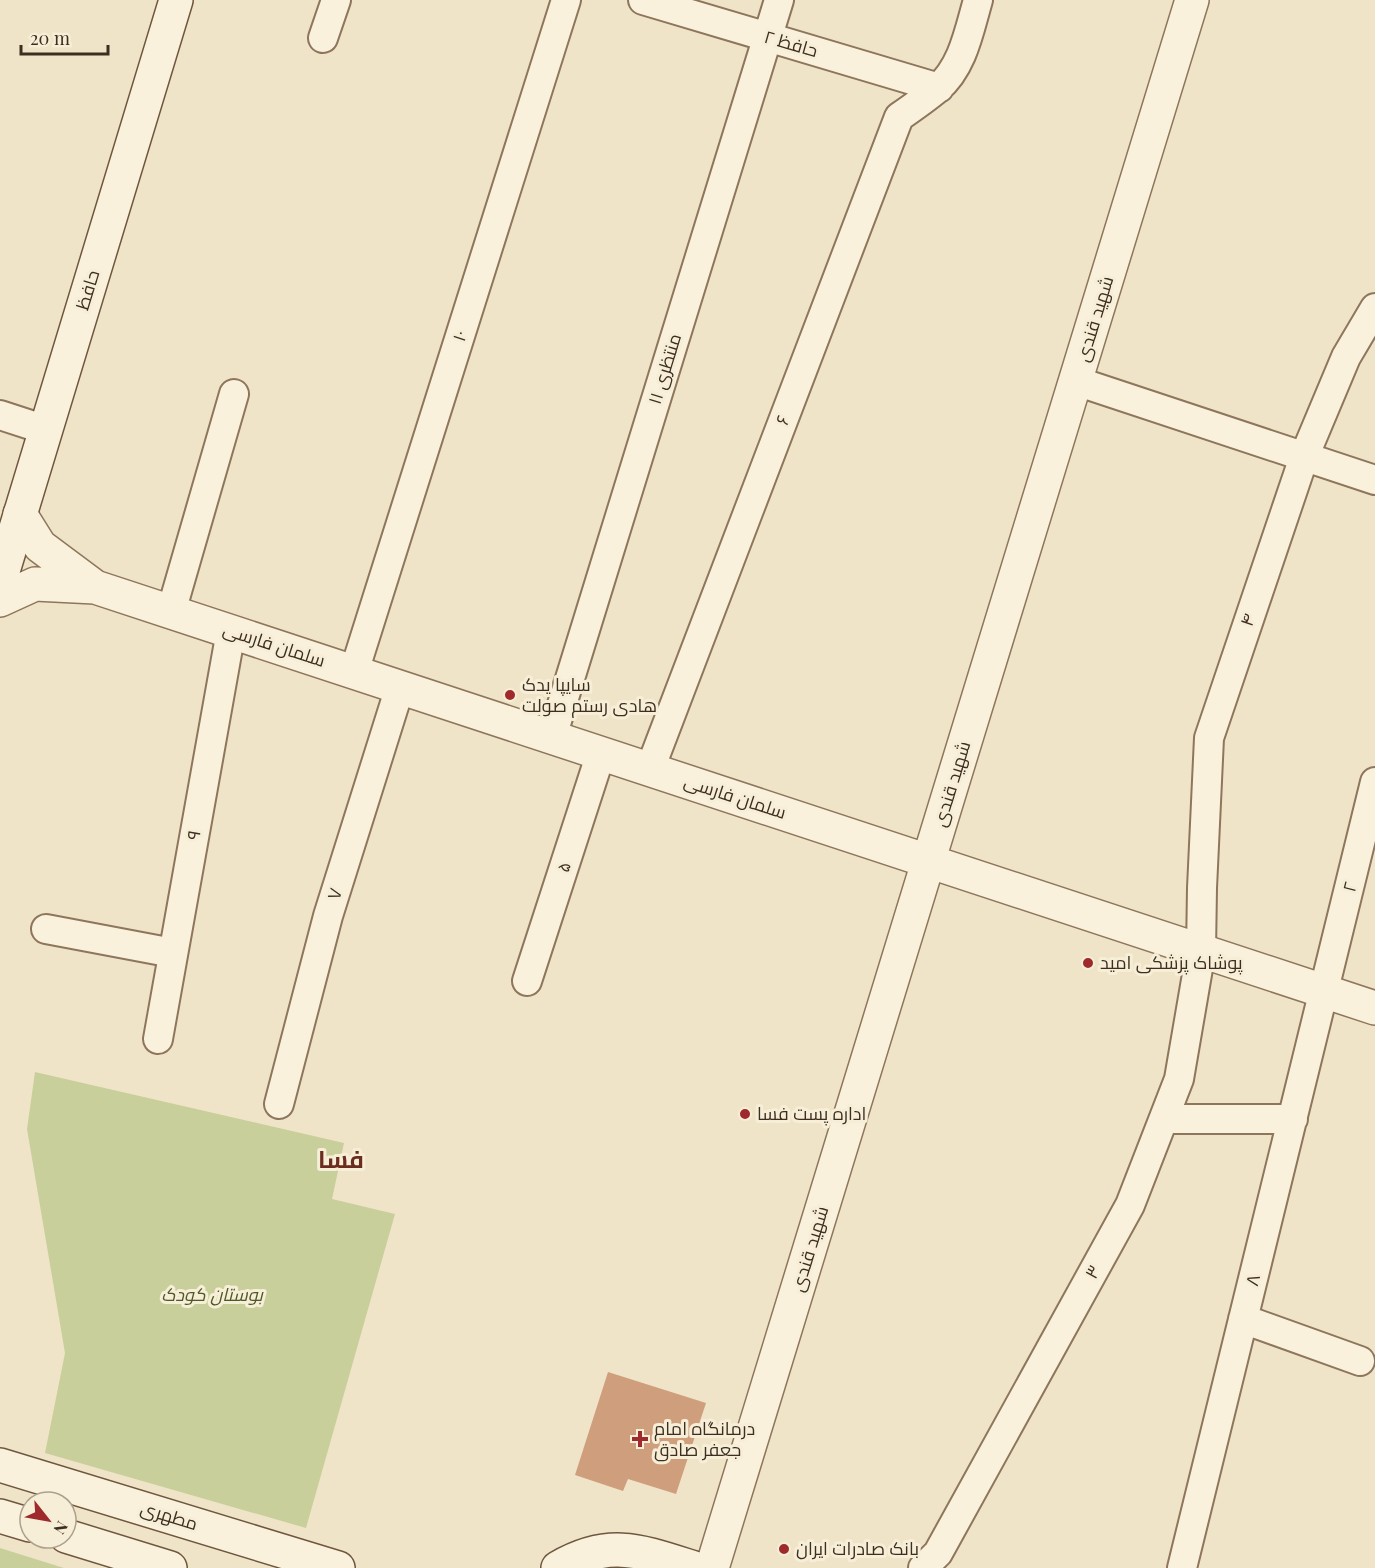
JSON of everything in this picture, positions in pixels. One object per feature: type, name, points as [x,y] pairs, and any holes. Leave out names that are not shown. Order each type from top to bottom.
[{"type":"street","name":"حافظ","points":[[0,581],[176,0]]},
{"type":"street","points":[[323,38],[336,0]]},
{"type":"street","name":"۱۰","points":[[354,672],[566,0]]},
{"type":"street","name":"حافظ ۲","points":[[643,0],[939,88]]},
{"type":"street","name":"منتظری ۱۱","points":[[552,737],[778,0]]},
{"type":"street","name":"۶","points":[[650,769],[899,117],[939,88],[949,75],[963,53],[978,0]]},
{"type":"street","name":"شهید قندی","points":[[712,1568],[1192,0]]},
{"type":"street","name":"۴","points":[[1202,951],[1202,888],[1209,738],[1304,457],[1346,357],[1375,308]]},
{"type":"street","points":[[1076,381],[1375,480]]},
{"type":"street","points":[[171,612],[234,394]]},
{"type":"street","points":[[0,415],[46,430]]},
{"type":"street","points":[[20,514],[40,546],[95,587]]},
{"type":"street","points":[[0,600],[35,584],[95,587]]},
{"type":"street","name":"سلمان فارسی","points":[[95,587],[1375,1008]]},
{"type":"street","name":"۹","points":[[158,1039],[231,631]]},
{"type":"street","name":"۷","points":[[279,1104],[328,916],[400,687]]},
{"type":"street","name":"۵","points":[[527,981],[601,753]]},
{"type":"street","name":"۲","points":[[1324,991],[1375,782]]},
{"type":"street","points":[[46,929],[173,953]]},
{"type":"street","name":"۳","points":[[923,1568],[938,1552],[1130,1205],[1179,1079],[1202,951]]},
{"type":"street","name":"۸","points":[[1182,1568],[1324,991]]},
{"type":"street","points":[[1164,1119],[1293,1119]]},
{"type":"street","points":[[1243,1319],[1360,1361]]},
{"type":"street","name":"مطهری","points":[[0,1465],[338,1568]]},
{"type":"street","points":[[0,1516],[18,1522]]},
{"type":"street","points":[[78,1540],[171,1568]]},
{"type":"street","points":[[558,1568],[576,1557],[608,1549],[641,1551],[694,1568]]},
{"type":"green space","name":"بوستان کودک","points":[[35,1072],[344,1143],[332,1199],[395,1214],[306,1528],[45,1453],[65,1353],[27,1129]]},
{"type":"green space","points":[[0,1548],[64,1568],[0,1568]]},
{"type":"building","name":"درمانگاه امام جعفر صادق","points":[[608,1372],[706,1403],[676,1494],[628,1479],[623,1491],[575,1475]]},
{"type":"place","name":"سایپا یدک هادی رستم صولت","points":[[510,695]]},
{"type":"place","name":"پوشاک پزشکی امید","points":[[1088,963]]},
{"type":"place","name":"اداره پست فسا","points":[[745,1114]]},
{"type":"place","name":"درمانگاه امام جعفر صادق","points":[[640,1439]]},
{"type":"place","name":"بانک صادرات ایران","points":[[784,1549]]},
{"type":"district","name":"فسا","points":[[341,1160]]}]
